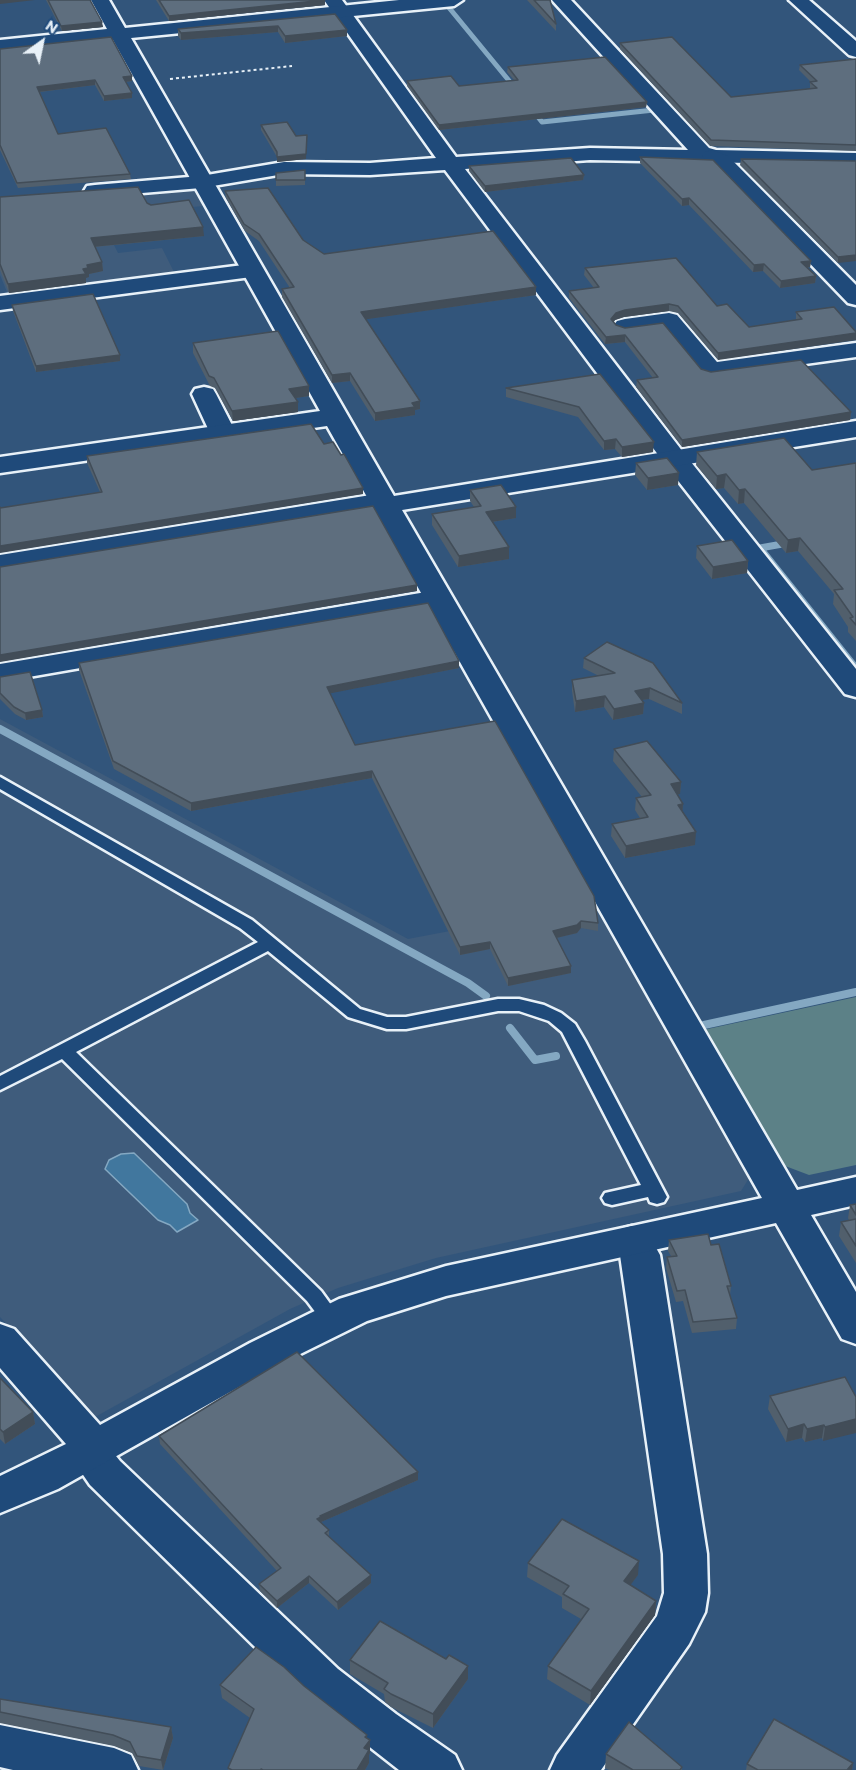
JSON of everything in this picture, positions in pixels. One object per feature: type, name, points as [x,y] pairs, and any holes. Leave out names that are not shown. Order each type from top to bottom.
[{"type":"street","points":[[100,0],[334,417],[856,1328]]},
{"type":"street","points":[[0,46],[117,30],[337,6],[454,0]]},
{"type":"street","points":[[561,0],[702,152],[721,160],[856,298]]},
{"type":"street","points":[[798,0],[856,51]]},
{"type":"street","points":[[337,6],[450,163],[674,458],[856,688]]},
{"type":"street","points":[[71,192],[201,182],[284,168],[370,169],[590,154],[856,159]]},
{"type":"street","points":[[1,300],[251,271]]},
{"type":"street","points":[[625,326],[669,320],[711,370],[856,350]]},
{"type":"street","points":[[204,394],[223,433]]},
{"type":"street","points":[[0,465],[334,417]]},
{"type":"street","points":[[0,563],[856,429]]},
{"type":"street","points":[[0,674],[438,598]]},
{"type":"street","points":[[0,1495],[43,1477],[92,1451],[264,1354],[332,1320],[399,1294],[446,1281],[856,1191]]},
{"type":"street","points":[[574,1770],[673,1630],[682,1612],[686,1593],[685,1554],[641,1266],[632,1240]]},
{"type":"street","points":[[0,1340],[92,1451],[105,1473],[322,1683],[379,1729],[438,1770]]},
{"type":"street","points":[[0,1746],[114,1770]]},
{"type":"lane","points":[[0,782],[246,924],[342,1004],[369,1019],[406,1023],[498,1005],[538,1009],[555,1017],[568,1028],[576,1041],[655,1193],[612,1198]]},
{"type":"lane","points":[[0,1084],[270,943]]},
{"type":"lane","points":[[64,1051],[314,1296],[332,1320]]},
{"type":"path","points":[[145,82],[292,66]]},
{"type":"shaded area","points":[[194,188],[204,206],[124,213],[105,227],[118,253],[162,248],[176,276],[9,297],[0,275],[0,202]]},
{"type":"shaded area","points":[[0,719],[408,939],[597,903],[751,1175],[741,1191],[436,1258],[338,1288],[290,1309],[95,1417],[0,1317]]},
{"type":"shaded area","points":[[134,1153],[187,1204],[190,1213],[198,1220],[177,1232],[170,1225],[158,1220],[105,1169],[109,1160],[121,1154]]},
{"type":"green space","points":[[856,997],[856,1165],[809,1175],[780,1164],[703,1030]]},
{"type":"building","points":[[48,0],[90,0],[102,22],[61,26]]},
{"type":"building","points":[[159,0],[325,0],[169,16]]},
{"type":"building","points":[[534,0],[550,0],[556,24]]},
{"type":"building","points":[[335,14],[347,30],[285,36],[278,26],[181,33],[178,29]]},
{"type":"building","points":[[111,37],[132,76],[123,77],[132,93],[104,96],[95,80],[37,87],[58,134],[106,128],[130,174],[17,183],[0,145],[0,49]]},
{"type":"building","points":[[672,37],[731,97],[817,88],[810,82],[817,81],[800,65],[856,59],[856,145],[711,140],[620,43]]},
{"type":"building","points":[[605,57],[647,102],[439,125],[407,81],[451,76],[459,86],[518,80],[508,67]]},
{"type":"building","points":[[287,122],[296,136],[307,135],[306,154],[277,157],[277,152],[261,125]]},
{"type":"building","points":[[640,157],[713,160],[811,261],[801,262],[816,276],[781,281],[764,264],[754,265],[689,198],[682,199]]},
{"type":"building","points":[[571,158],[584,175],[485,186],[469,166]]},
{"type":"building","points":[[741,159],[856,161],[856,255],[838,257]]},
{"type":"building","points":[[305,170],[305,180],[276,180],[276,173]]},
{"type":"building","points":[[138,187],[147,203],[151,205],[189,200],[203,227],[91,238],[102,262],[87,265],[88,268],[83,269],[86,274],[8,284],[0,264],[0,197]]},
{"type":"building","points":[[268,188],[303,240],[324,254],[493,231],[536,287],[361,312],[420,401],[412,403],[415,407],[375,413],[350,373],[332,375],[282,289],[294,287],[259,234],[244,224],[225,191]]},
{"type":"building","points":[[676,258],[717,306],[727,304],[749,327],[802,319],[796,312],[834,307],[856,333],[718,353],[678,306],[669,304],[625,310],[616,313],[611,319],[616,325],[625,328],[663,323],[701,369],[711,372],[801,360],[851,412],[682,440],[637,380],[658,377],[625,335],[606,337],[569,291],[599,287],[585,268]]},
{"type":"building","points":[[93,294],[120,355],[36,366],[12,305]]},
{"type":"building","points":[[278,331],[309,386],[289,389],[298,402],[232,411],[214,378],[209,376],[193,343]]},
{"type":"building","points":[[600,374],[654,442],[622,447],[616,439],[604,441],[579,407],[506,388]]},
{"type":"building","points":[[311,424],[324,444],[333,442],[341,455],[344,454],[363,488],[0,546],[0,508],[102,492],[87,456]]},
{"type":"building","points":[[784,438],[812,470],[856,463],[856,625],[834,590],[843,589],[800,538],[788,540],[745,489],[739,490],[726,474],[717,476],[697,452]]},
{"type":"building","points":[[667,458],[679,473],[648,478],[636,463]]},
{"type":"building","points":[[501,485],[516,507],[486,512],[509,547],[459,556],[432,514],[481,506],[470,490]]},
{"type":"building","points":[[373,506],[417,585],[0,655],[0,567]]},
{"type":"building","points":[[732,540],[748,561],[713,567],[697,546]]},
{"type":"building","points":[[428,603],[459,661],[327,687],[355,745],[495,721],[594,896],[598,923],[581,921],[577,925],[553,931],[571,966],[508,978],[490,942],[460,947],[372,771],[191,803],[113,761],[79,663]]},
{"type":"building","points":[[607,642],[653,663],[682,703],[650,688],[635,691],[644,703],[614,709],[605,696],[576,701],[572,680],[615,673],[584,658]]},
{"type":"building","points":[[30,672],[42,710],[25,713],[14,707],[0,693],[0,677]]},
{"type":"building","points":[[647,741],[681,782],[671,784],[683,804],[678,805],[696,832],[626,846],[612,824],[648,817],[636,798],[651,795],[614,749]]},
{"type":"building","points":[[856,1204],[856,1215],[850,1205]]},
{"type":"building","points":[[856,1219],[856,1246],[841,1222]]},
{"type":"building","points":[[708,1234],[711,1245],[719,1244],[731,1286],[727,1286],[737,1318],[693,1322],[685,1290],[677,1291],[667,1257],[677,1256],[669,1240]]},
{"type":"building","points":[[297,1352],[418,1472],[317,1519],[329,1530],[325,1533],[371,1575],[337,1602],[309,1576],[277,1601],[259,1584],[281,1568],[159,1436]]},
{"type":"building","points":[[845,1377],[856,1397],[856,1419],[825,1427],[824,1425],[807,1429],[804,1424],[788,1429],[770,1396]]},
{"type":"building","points":[[0,1378],[33,1412],[3,1432],[0,1429]]},
{"type":"building","points":[[562,1519],[639,1561],[624,1581],[656,1601],[591,1691],[548,1666],[589,1609],[563,1594],[569,1586],[528,1563]]},
{"type":"building","points":[[380,1621],[446,1659],[449,1655],[468,1666],[433,1714],[391,1694],[384,1689],[388,1683],[350,1660]]},
{"type":"building","points":[[256,1647],[367,1735],[365,1737],[370,1740],[364,1748],[369,1750],[357,1770],[232,1770],[228,1768],[254,1709],[220,1685]]},
{"type":"building","points":[[0,1699],[171,1727],[161,1760],[137,1756],[130,1742],[113,1735],[0,1712]]},
{"type":"building","points":[[774,1719],[853,1763],[847,1770],[758,1770],[747,1764]]},
{"type":"building","points":[[629,1722],[682,1767],[680,1770],[633,1770],[606,1754]]},
{"type":"waterway","points":[[446,4],[515,88]]},
{"type":"waterway","points":[[534,112],[542,122],[654,110]]},
{"type":"waterway","points":[[788,543],[760,548],[856,668]]},
{"type":"waterway","points":[[0,729],[468,983],[486,996]]},
{"type":"waterway","points":[[704,1025],[856,992]]},
{"type":"waterway","points":[[510,1028],[535,1060],[556,1056]]}]
